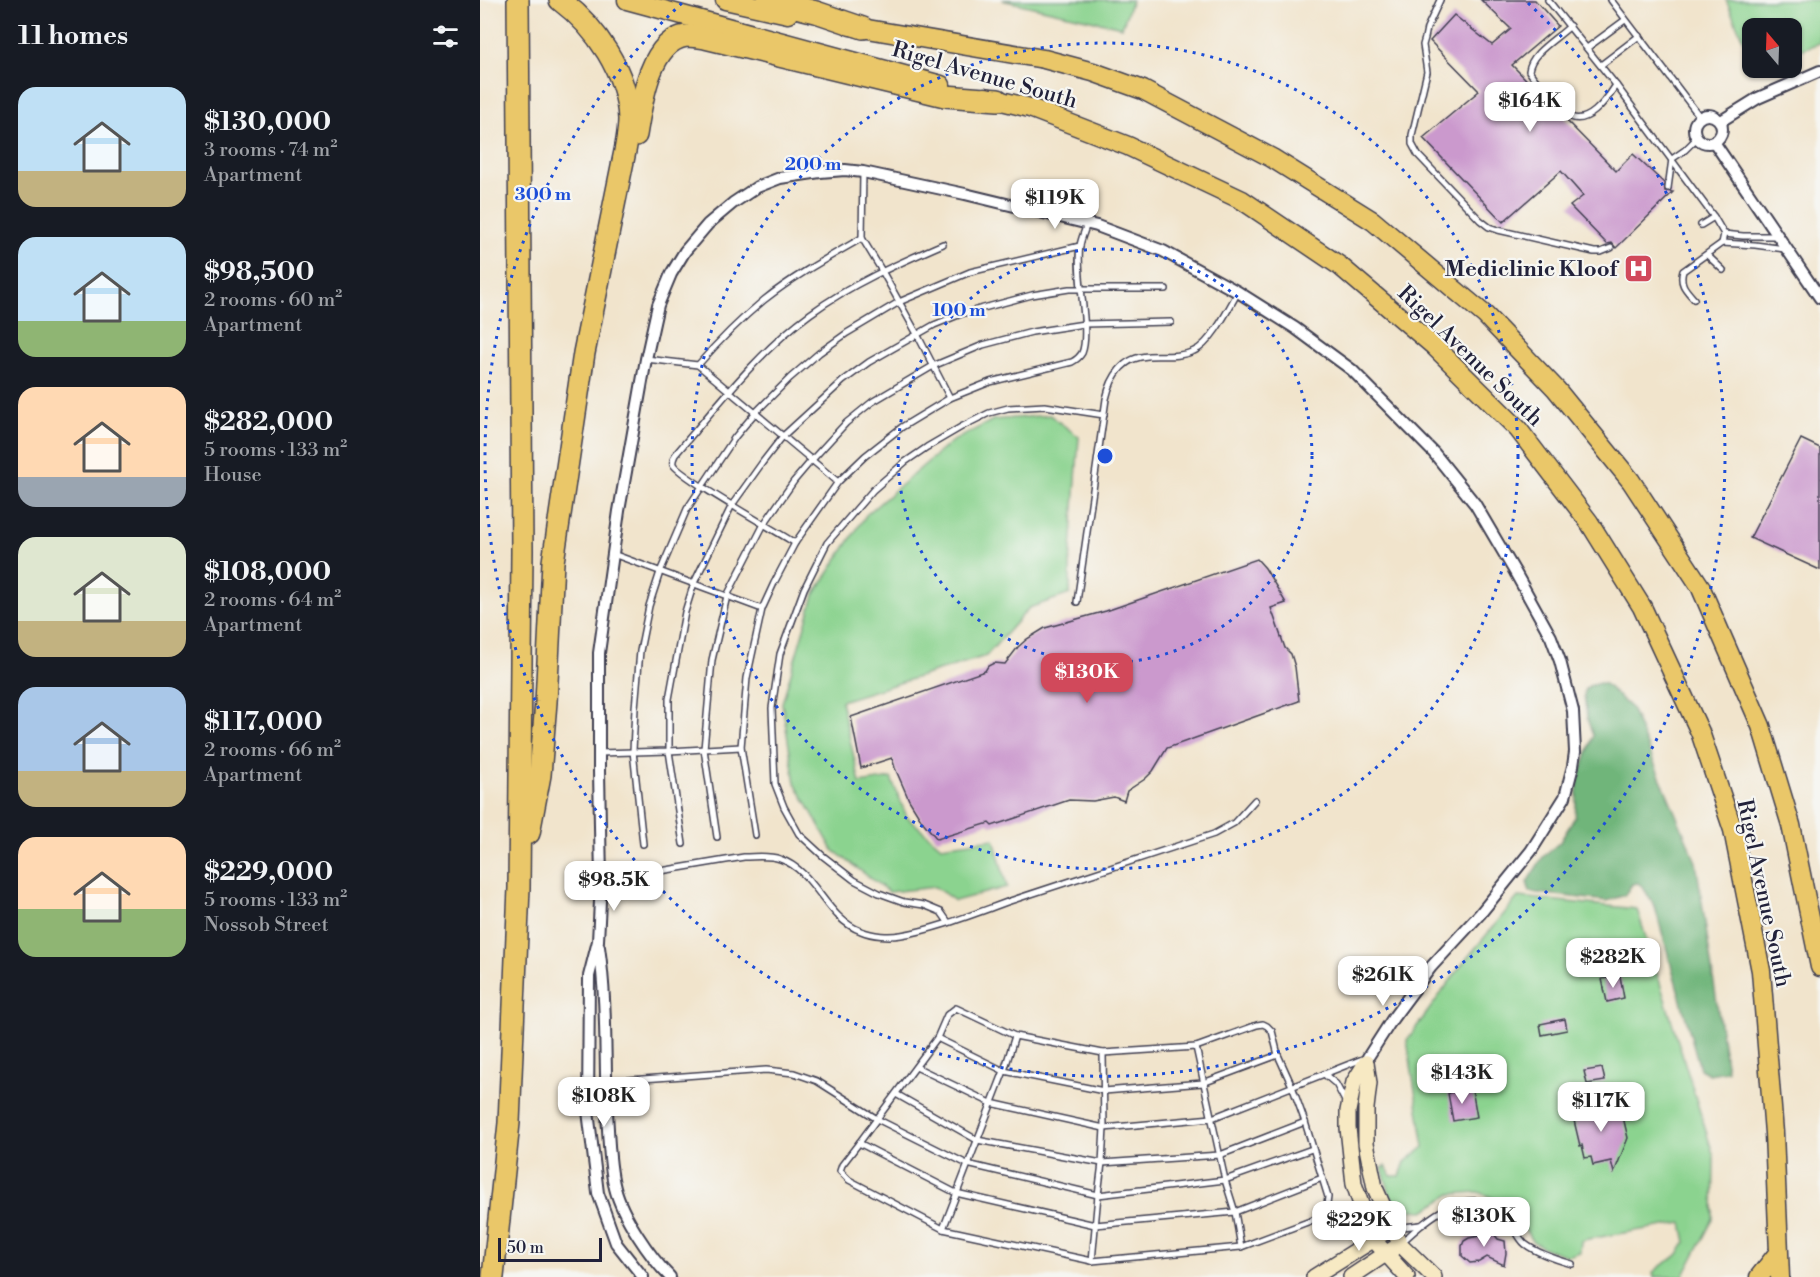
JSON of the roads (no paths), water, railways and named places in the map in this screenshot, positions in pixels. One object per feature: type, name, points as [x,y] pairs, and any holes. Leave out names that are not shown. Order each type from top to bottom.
[{"type":"highway","points":[[493,1277],[509,1123],[519,888],[522,551],[518,0]]},
{"type":"highway","points":[[519,888],[540,775],[553,562],[584,353],[628,135],[629,117],[625,95],[614,65],[590,25],[560,0]]},
{"type":"highway","points":[[768,0],[816,12],[862,28]]},
{"type":"highway","points":[[601,267],[634,150],[645,92],[654,64],[662,50],[678,39],[686,36],[705,38],[945,96],[998,100]]},
{"type":"main road","name":"Rigel Avenue South","points":[[627,0],[1030,108],[1128,146],[1242,200],[1340,267],[1434,346],[1518,429],[1588,522],[1642,607],[1700,732],[1733,830],[1761,971],[1774,1133],[1780,1277]]},
{"type":"main road","name":"Rigel Avenue South","points":[[725,0],[862,28],[1044,59],[1093,72],[1143,90],[1272,158],[1373,221],[1485,315],[1556,389],[1631,481],[1700,586],[1761,726],[1791,825],[1820,967]]},
{"type":"main road","points":[[1759,1277],[1778,1253]]},
{"type":"street","points":[[1721,122],[1758,98],[1820,71]]},
{"type":"street","points":[[1709,114],[1718,118],[1723,131],[1719,139],[1705,143],[1697,138],[1695,124],[1700,117],[1709,114]]},
{"type":"street","points":[[1714,142],[1820,298]]},
{"type":"street","points":[[670,1277],[634,1232],[615,1190],[609,1148],[603,974],[598,941],[601,881],[599,653],[613,554],[646,359],[658,305],[671,274],[685,250],[717,217],[757,187],[780,178],[845,170],[965,194],[1087,223],[1163,251],[1238,292],[1295,328],[1352,370],[1434,453],[1474,504],[1545,625],[1560,661],[1573,711],[1575,752],[1565,797],[1520,866],[1431,967],[1392,1018],[1354,1082],[1348,1111],[1354,1184],[1373,1239],[1407,1277]]},
{"type":"street","points":[[598,941],[589,976],[588,1083],[588,1111],[598,1193],[616,1243],[643,1277]]},
{"type":"street","points":[[1367,1060],[1369,1083],[1366,1143],[1375,1188],[1400,1244],[1434,1277]]},
{"type":"street","points":[[1314,1277],[1392,1228]]},
{"type":"street","points":[[1351,1277],[1400,1244]]},
{"type":"lane","points":[[1440,0],[1427,28],[1424,45],[1427,72],[1412,135],[1412,144],[1418,155],[1489,227],[1594,252],[1611,248]]},
{"type":"lane","points":[[1548,0],[1601,65],[1672,159],[1724,234],[1722,243],[1686,268],[1682,277],[1684,288],[1694,299]]},
{"type":"lane","points":[[1611,0],[1700,117]]},
{"type":"lane","points":[[1587,48],[1625,20]]},
{"type":"lane","points":[[1570,26],[1537,55],[1530,65],[1529,71],[1541,87],[1567,115],[1580,118],[1598,109],[1616,85]]},
{"type":"lane","points":[[1601,65],[1639,36]]},
{"type":"lane","points":[[1668,188],[1672,159],[1697,138]]},
{"type":"lane","points":[[863,172],[862,238],[918,334],[950,398]]},
{"type":"lane","points":[[1701,225],[1714,217]]},
{"type":"lane","points":[[755,835],[741,747],[747,678],[762,609],[795,543],[838,482],[865,456],[902,427],[950,398],[990,382],[1078,359],[1083,350],[1084,324],[1080,289],[1080,246],[1087,223]]},
{"type":"lane","points":[[1724,234],[1778,236]]},
{"type":"lane","points":[[698,365],[716,345],[765,300],[810,269],[862,238]]},
{"type":"lane","points":[[1722,243],[1787,250]]},
{"type":"lane","points":[[795,543],[701,487],[675,467],[673,459],[729,392],[781,338],[810,314],[882,270],[944,244]]},
{"type":"lane","points":[[643,844],[633,752],[640,651],[649,606],[660,572],[687,508],[735,437],[790,378],[819,353],[847,333],[899,302],[970,272],[1080,246]]},
{"type":"lane","points":[[1707,255],[1723,270]]},
{"type":"lane","points":[[683,844],[669,751],[669,699],[685,612],[694,583],[732,505],[783,436],[843,381],[869,362],[934,325],[961,314],[1032,295],[1080,289],[1166,289]]},
{"type":"lane","points":[[1077,602],[1108,388],[1121,367],[1139,356],[1171,357],[1195,351],[1203,346],[1226,316],[1238,292]]},
{"type":"lane","points":[[717,837],[704,749],[712,660],[727,596],[764,524],[811,461],[846,423],[872,402],[933,366],[993,343],[1032,332],[1084,324],[1171,322]]},
{"type":"lane","points":[[646,359],[698,365],[838,482]]},
{"type":"lane","points":[[948,922],[940,912],[924,905],[904,902],[879,893],[854,880],[799,834],[784,807],[775,784],[772,708],[780,654],[804,589],[827,543],[873,490],[912,457],[963,426],[989,413],[1008,408],[1045,406],[1104,415]]},
{"type":"lane","points":[[613,554],[762,609]]},
{"type":"lane","points":[[599,753],[741,747]]},
{"type":"lane","points":[[601,881],[744,857],[767,856],[793,866],[804,875],[844,922],[861,931],[878,935],[900,935],[948,922],[1214,834],[1234,823],[1255,800]]},
{"type":"lane","points":[[956,1008],[1016,1036],[1103,1053],[1196,1047],[1263,1024],[1272,1031],[1278,1055],[1305,1122],[1322,1178],[1328,1204],[1326,1212],[1321,1217],[1241,1247],[1092,1261],[943,1229],[849,1180],[840,1171],[842,1165],[937,1038],[947,1015],[956,1008]]},
{"type":"lane","points":[[943,1229],[1016,1036]]},
{"type":"lane","points":[[937,1038],[1004,1071],[1104,1090],[1203,1083],[1278,1055]]},
{"type":"lane","points":[[1196,1047],[1225,1180],[1235,1212],[1241,1247]]},
{"type":"lane","points":[[1092,1261],[1104,1128],[1103,1053]]},
{"type":"lane","points":[[916,1067],[991,1103],[1104,1128],[1212,1118],[1324,1074],[1367,1060]]},
{"type":"lane","points":[[588,1083],[766,1070],[794,1073],[817,1081],[877,1119],[967,1164],[1098,1195],[1225,1180],[1312,1149]]},
{"type":"lane","points":[[1324,1074],[1336,1084],[1348,1111]]},
{"type":"lane","points":[[896,1094],[977,1140],[1102,1163],[1220,1155],[1305,1122]]},
{"type":"lane","points":[[860,1143],[956,1193],[1095,1225],[1235,1212],[1322,1178]]},
{"type":"lane","points":[[1400,1244],[1420,1225],[1458,1202],[1480,1201],[1500,1210],[1512,1222],[1518,1236],[1526,1245],[1554,1259],[1572,1264]]},
{"type":"lane","points":[[1392,1228],[1420,1225]]},
{"type":"place","name":"Mediclinic Kloof","points":[[1638,268]]}]
